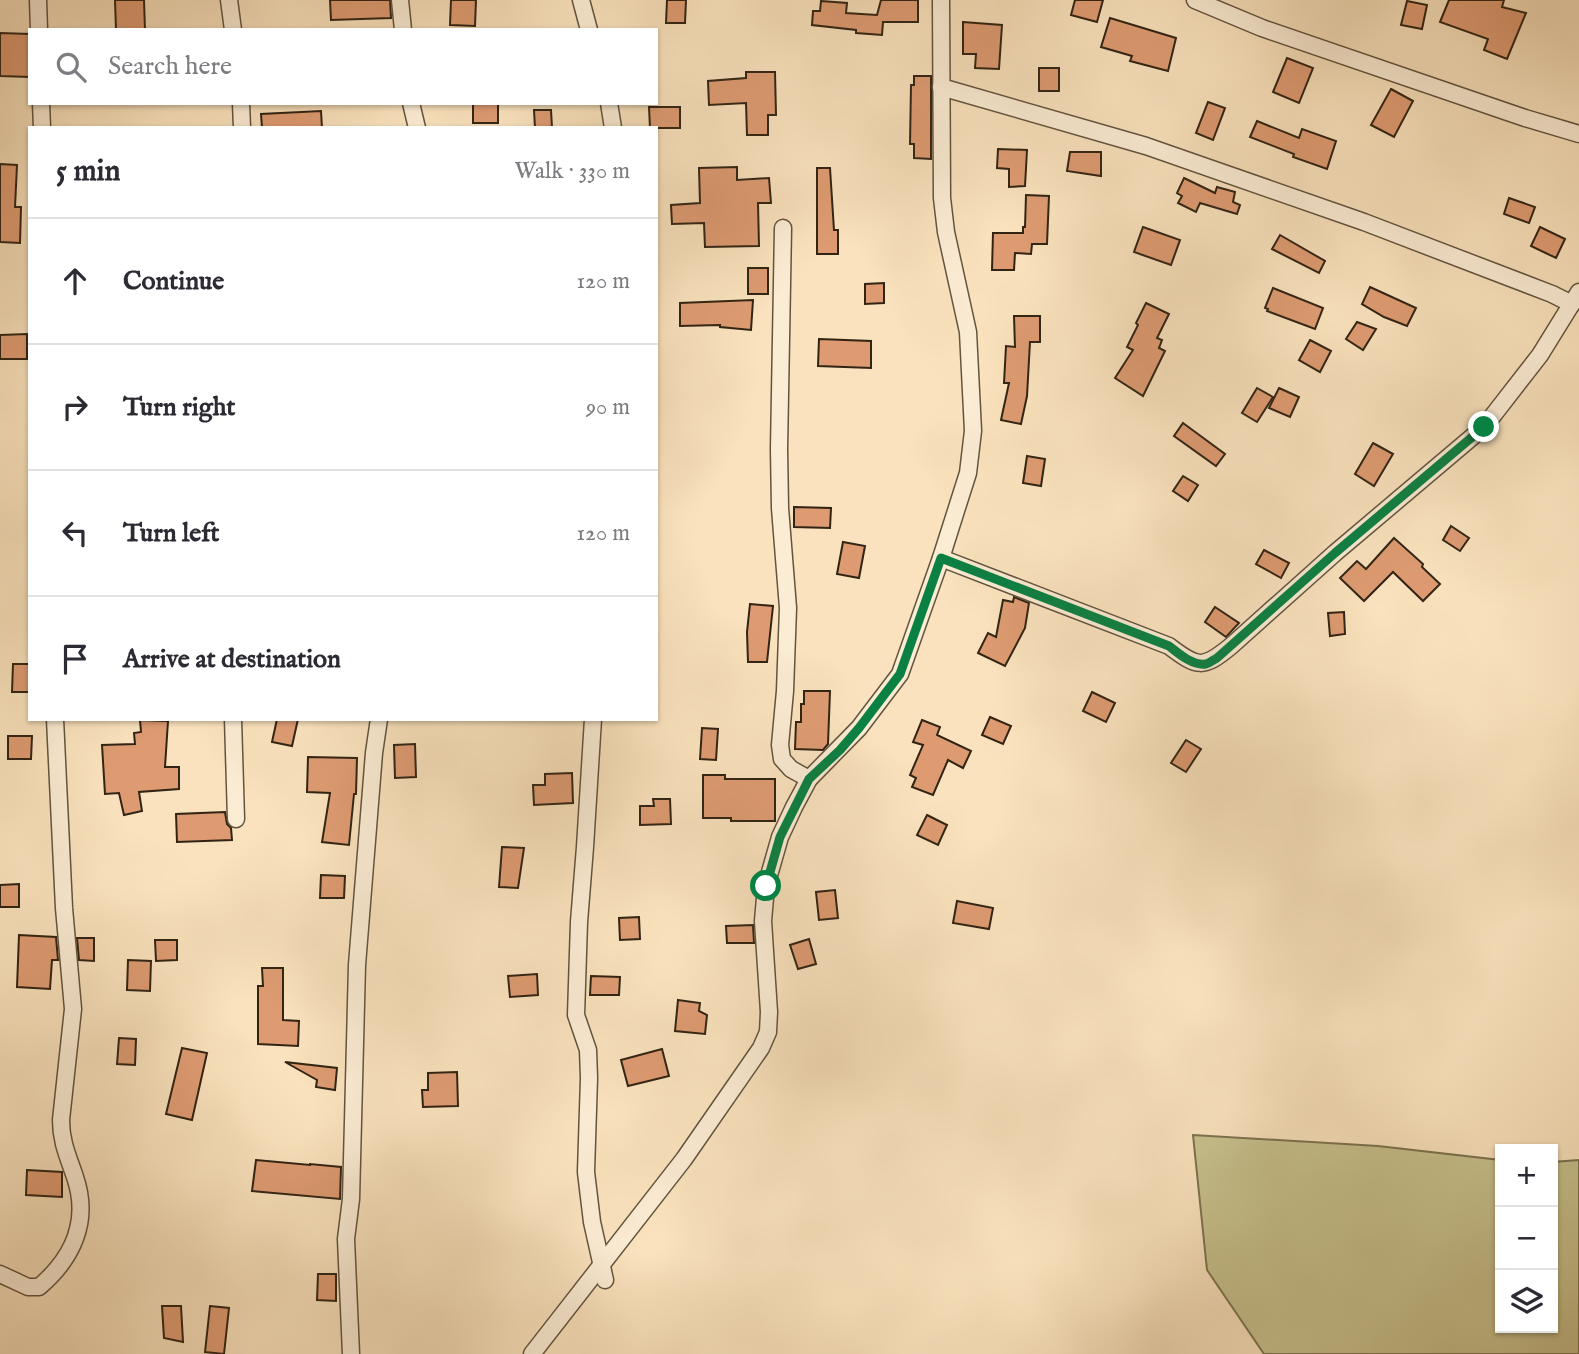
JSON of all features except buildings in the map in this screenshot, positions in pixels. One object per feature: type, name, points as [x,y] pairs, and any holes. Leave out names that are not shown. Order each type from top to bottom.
[{"type":"street","points":[[38,0],[39,28]]},
{"type":"street","points":[[229,0],[233,28]]},
{"type":"street","points":[[400,0],[403,28]]},
{"type":"street","points":[[581,0],[588,28]]},
{"type":"street","points":[[532,1354],[603,1272],[761,1048],[768,1032],[769,1013],[763,921],[766,886],[780,837],[809,779],[840,750],[900,674],[968,473],[973,431],[968,332],[946,232],[942,198],[942,0]]},
{"type":"street","points":[[1195,0],[1262,28],[1579,134]]},
{"type":"street","points":[[941,87],[1146,146],[1364,222],[1552,294],[1576,298],[1540,355],[1484,427],[1335,553],[1217,658],[1205,664],[1194,662],[1169,646],[941,558]]},
{"type":"street","points":[[41,105],[42,126]]},
{"type":"street","points":[[241,105],[242,126]]},
{"type":"street","points":[[411,105],[417,126]]},
{"type":"street","points":[[609,105],[613,126]]},
{"type":"street","points":[[783,228],[779,508],[788,608],[785,691],[779,745],[782,759],[791,769],[809,779]]},
{"type":"street","points":[[0,1274],[28,1287],[39,1287],[68,1255],[80,1223],[81,1199],[61,1138],[73,1009],[64,908],[55,721]]},
{"type":"street","points":[[233,721],[236,819]]},
{"type":"street","points":[[351,1354],[346,1239],[351,1199],[356,965],[379,721]]},
{"type":"street","points":[[593,721],[579,922],[576,1015],[588,1050],[586,1172],[592,1222],[603,1272]]},
{"type":"shaded area","points":[[1193,1135],[1378,1146],[1495,1159],[1495,1333],[1558,1333],[1558,1162],[1579,1160],[1579,1354],[1264,1354],[1207,1270]]},
{"type":"route","points":[[766,886],[780,837],[809,779],[840,750],[900,674],[941,558],[1169,646],[1180,655],[1205,664],[1217,658],[1335,553],[1484,427]]}]
